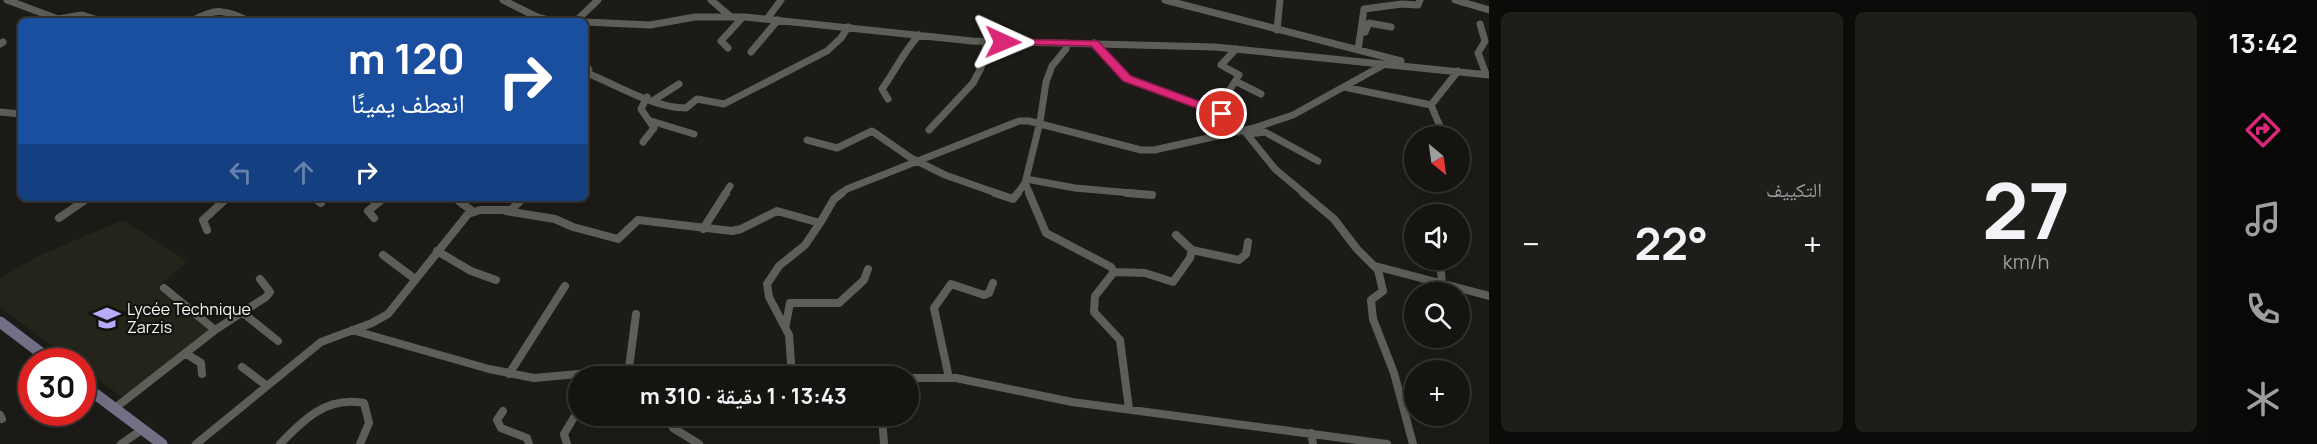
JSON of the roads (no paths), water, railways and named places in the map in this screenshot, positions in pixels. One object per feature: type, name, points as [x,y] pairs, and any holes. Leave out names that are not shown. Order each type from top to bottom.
[{"type":"main road","points":[[1,325],[33,348]]},
{"type":"main road","points":[[96,394],[151,439]]},
{"type":"street","points":[[7,0],[55,18]]},
{"type":"street","points":[[503,0],[541,18]]},
{"type":"street","points":[[579,18],[598,0]]},
{"type":"street","points":[[711,0],[731,17]]},
{"type":"street","points":[[767,19],[781,0]]},
{"type":"street","points":[[1165,0],[1432,69]]},
{"type":"street","points":[[1277,30],[1280,0]]},
{"type":"street","points":[[1361,51],[1364,9],[1402,4],[1418,5],[1420,0]]},
{"type":"street","points":[[1455,0],[1489,10]]},
{"type":"street","points":[[197,18],[212,9],[218,9],[241,18]]},
{"type":"street","points":[[64,18],[82,15],[92,18]]},
{"type":"street","points":[[588,22],[650,25],[695,16],[743,17],[987,41],[1159,44],[1236,49],[1488,75]]},
{"type":"street","points":[[728,48],[721,41],[743,17]]},
{"type":"street","points":[[751,52],[778,20]]},
{"type":"street","points":[[1361,51],[1368,24],[1391,27]]},
{"type":"street","points":[[1480,24],[1485,41],[1478,53],[1488,75]]},
{"type":"street","points":[[588,75],[650,99],[683,108],[697,99],[724,104],[827,51],[841,38],[848,27]]},
{"type":"street","points":[[888,99],[882,92],[882,88],[901,62],[906,49],[919,35]]},
{"type":"street","points":[[929,130],[973,83],[981,68],[987,41]]},
{"type":"street","points":[[807,140],[837,148],[872,131],[925,166],[1011,199],[1017,197],[1025,181],[1050,70],[1066,49],[1067,43]]},
{"type":"street","points":[[1094,43],[1127,79],[1217,111],[1238,125],[1275,169],[1334,219],[1357,249],[1375,266],[1381,275],[1384,288],[1382,294],[1371,300],[1373,319],[1394,373],[1413,444]]},
{"type":"street","points":[[1226,96],[1237,82],[1239,75],[1221,65],[1236,49]]},
{"type":"street","points":[[1368,62],[1378,56]]},
{"type":"street","points":[[792,366],[792,349],[786,326],[769,297],[767,284],[779,266],[805,245],[816,222],[834,199],[847,189],[1019,122],[1029,121],[1141,150],[1154,150],[1254,128],[1293,115],[1386,64]]},
{"type":"street","points":[[1431,105],[1458,71]]},
{"type":"street","points":[[1237,82],[1261,94]]},
{"type":"street","points":[[643,142],[654,128],[641,109],[650,99],[679,84]]},
{"type":"street","points":[[1344,87],[1431,105]]},
{"type":"street","points":[[1431,105],[1440,126]]},
{"type":"street","points":[[0,112],[18,114]]},
{"type":"street","points":[[651,121],[694,134]]},
{"type":"street","points":[[1247,134],[1265,132],[1318,161]]},
{"type":"street","points":[[1025,181],[1152,195]]},
{"type":"street","points":[[1025,181],[1046,233],[1112,267],[1114,272]]},
{"type":"street","points":[[703,229],[730,186]]},
{"type":"street","points":[[59,218],[84,201]]},
{"type":"street","points":[[207,230],[203,220],[224,201]]},
{"type":"street","points":[[374,218],[368,211],[380,201]]},
{"type":"street","points":[[461,201],[472,211],[506,211],[555,219],[573,227],[618,239],[623,237],[633,222],[638,220],[703,229],[741,229],[777,211],[816,222]]},
{"type":"street","points":[[506,211],[520,201]]},
{"type":"street","points":[[196,444],[321,342],[388,314],[437,250],[472,211]]},
{"type":"street","points":[[1176,235],[1191,250],[1219,256],[1226,260],[1239,260],[1246,254],[1248,242]]},
{"type":"street","points":[[437,250],[471,271],[496,280]]},
{"type":"street","points":[[1114,272],[1145,273],[1173,282],[1190,258],[1191,250]]},
{"type":"street","points":[[383,255],[415,279]]},
{"type":"street","points":[[1375,266],[1435,282]]},
{"type":"street","points":[[786,326],[790,303],[838,303],[864,280],[868,269]]},
{"type":"street","points":[[1114,272],[1095,296],[1094,312],[1120,340],[1129,409]]},
{"type":"street","points":[[115,408],[215,330],[243,313],[270,292],[260,279]]},
{"type":"street","points":[[949,378],[949,365],[934,315],[935,306],[951,284],[984,295],[989,292],[993,283]]},
{"type":"street","points":[[509,374],[565,286]]},
{"type":"street","points":[[164,288],[215,330]]},
{"type":"street","points":[[1470,291],[1489,296]]},
{"type":"street","points":[[243,313],[278,341]]},
{"type":"street","points":[[630,366],[636,314]]},
{"type":"street","points":[[352,330],[509,374],[534,378],[568,376]]},
{"type":"street","points":[[185,353],[201,363],[202,374]]},
{"type":"street","points":[[242,367],[267,386]]},
{"type":"street","points":[[919,378],[949,378],[990,384],[1072,402],[1387,444]]},
{"type":"street","points":[[280,444],[326,404],[350,399],[364,403],[369,423],[360,444]]},
{"type":"street","points":[[503,411],[497,420],[501,428],[527,438],[529,444]]},
{"type":"street","points":[[567,444],[564,434],[569,426]]},
{"type":"street","points":[[883,426],[884,444]]},
{"type":"street","points":[[673,428],[699,444]]},
{"type":"street","points":[[1311,433],[1313,444]]},
{"type":"street","points":[[121,444],[151,439]]},
{"type":"place","name":"Lycée Technique Zarzis","points":[[107,318]]}]
